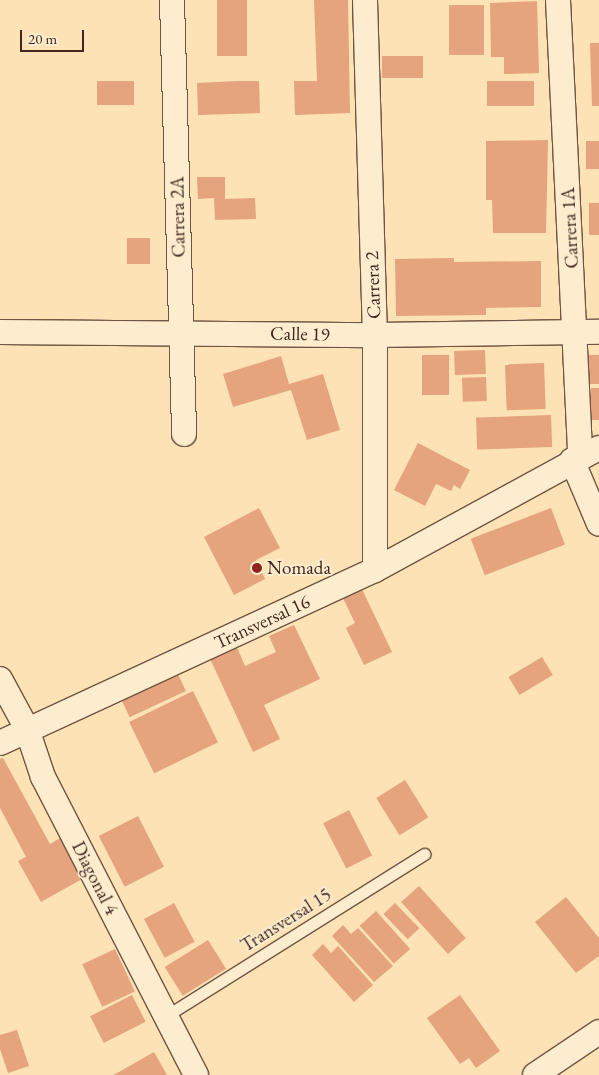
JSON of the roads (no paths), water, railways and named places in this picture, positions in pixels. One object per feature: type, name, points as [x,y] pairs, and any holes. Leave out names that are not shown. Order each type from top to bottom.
[{"type":"street","name":"Carrera 2A","points":[[172,0],[184,434]]},
{"type":"street","name":"Carrera 2","points":[[365,0],[375,335],[375,570]]},
{"type":"street","name":"Carrera 1A","points":[[558,0],[575,332],[584,454]]},
{"type":"street","name":"Calle 19","points":[[0,332],[181,331],[375,335],[599,332]]},
{"type":"street","points":[[584,454],[599,524]]},
{"type":"street","name":"Transversal 16","points":[[0,743],[375,570],[584,454]]},
{"type":"street","name":"Diagonal 4","points":[[0,679],[27,729],[43,776],[196,1075]]},
{"type":"street","points":[[535,1075],[599,1032]]},
{"type":"lane","name":"Transversal 15","points":[[166,1016],[424,854]]},
{"type":"place","name":"Nomada","points":[[257,568]]}]
